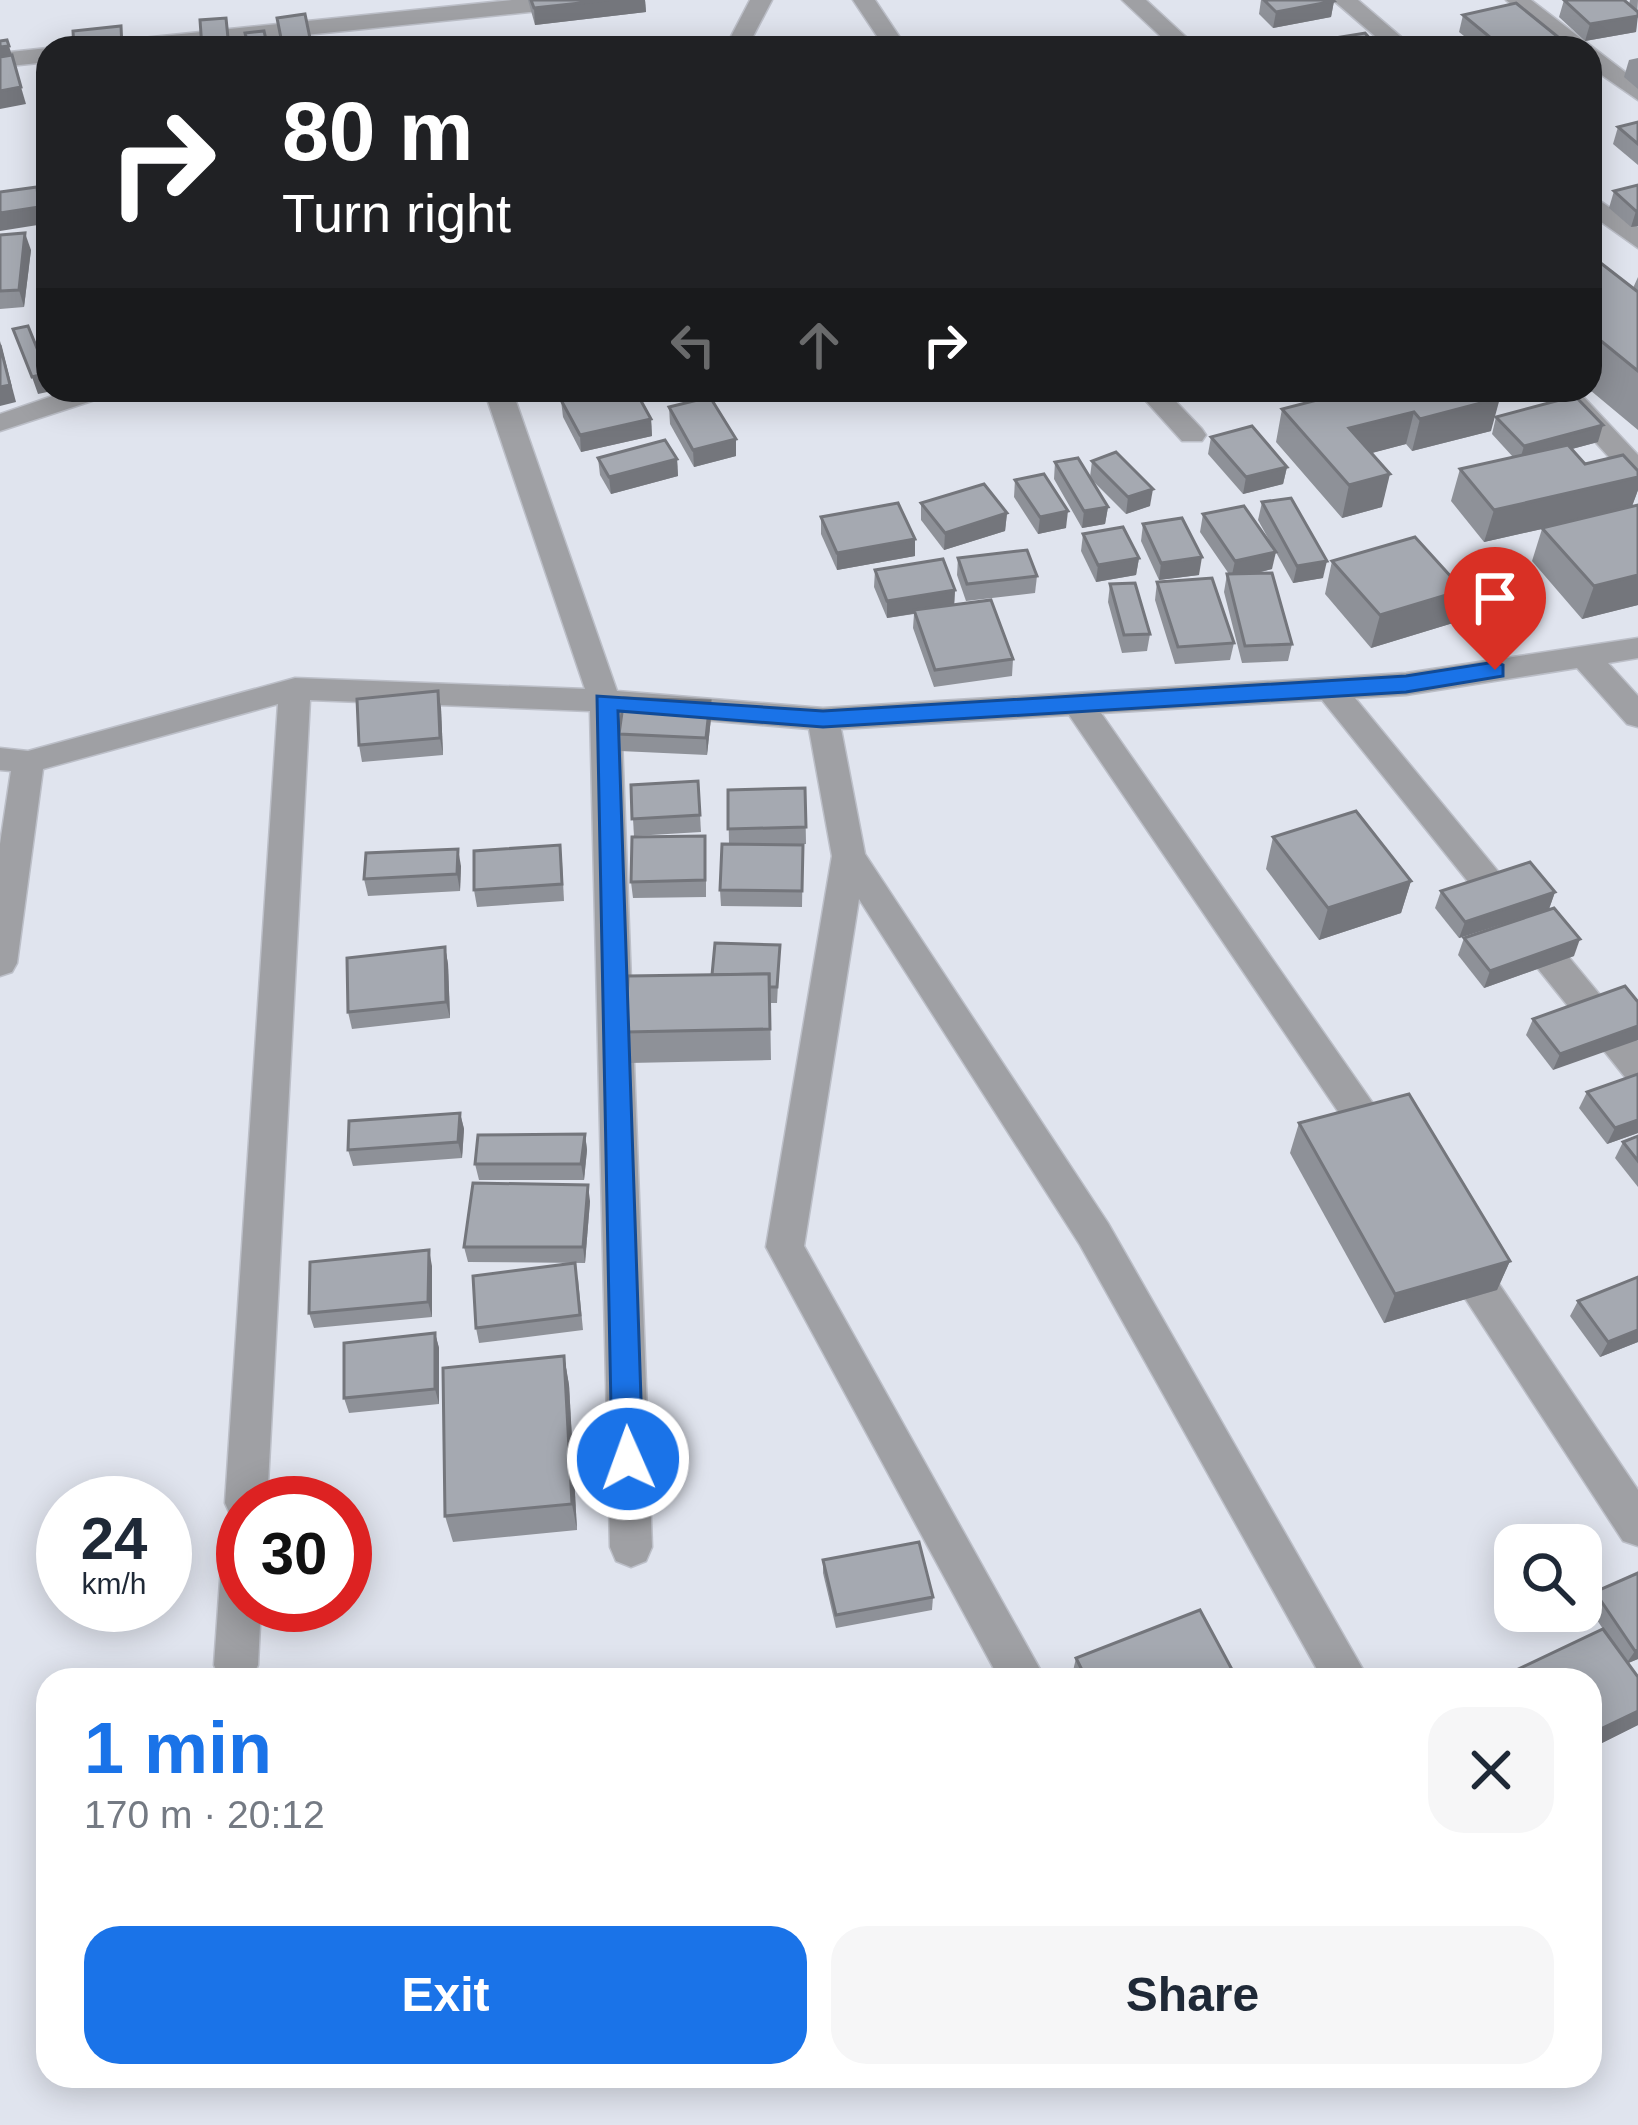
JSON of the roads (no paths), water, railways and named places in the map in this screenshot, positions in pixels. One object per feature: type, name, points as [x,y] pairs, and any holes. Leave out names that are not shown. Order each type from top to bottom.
[{"type":"street","points":[[230,36],[577,0]]},
{"type":"street","points":[[742,36],[761,0]]},
{"type":"street","points":[[864,0],[888,36]]},
{"type":"street","points":[[1133,0],[1174,36]]},
{"type":"street","points":[[1344,0],[1388,36]]},
{"type":"street","points":[[1517,0],[1564,36]]},
{"type":"street","points":[[0,60],[36,56]]},
{"type":"street","points":[[1602,65],[1638,93]]},
{"type":"street","points":[[0,206],[36,202]]},
{"type":"street","points":[[1602,211],[1638,240]]},
{"type":"street","points":[[0,423],[62,402]]},
{"type":"street","points":[[502,402],[605,701],[631,1547]]},
{"type":"street","points":[[1161,402],[1192,435]]},
{"type":"street","points":[[1573,402],[1638,472]]},
{"type":"street","points":[[0,963],[14,760],[295,689],[605,701],[823,719],[1406,684],[1638,648]]},
{"type":"street","points":[[1584,656],[1638,716]]},
{"type":"street","points":[[248,1476],[295,689]]},
{"type":"street","points":[[1330,689],[1638,1067]]},
{"type":"street","points":[[1078,704],[1405,1178]]},
{"type":"street","points":[[823,719],[850,856],[785,1247],[1018,1668]]},
{"type":"street","points":[[850,856],[1094,1234],[1340,1668]]},
{"type":"street","points":[[1432,1218],[1581,1435],[1638,1527]]},
{"type":"street","points":[[236,1666],[238,1632]]}]
